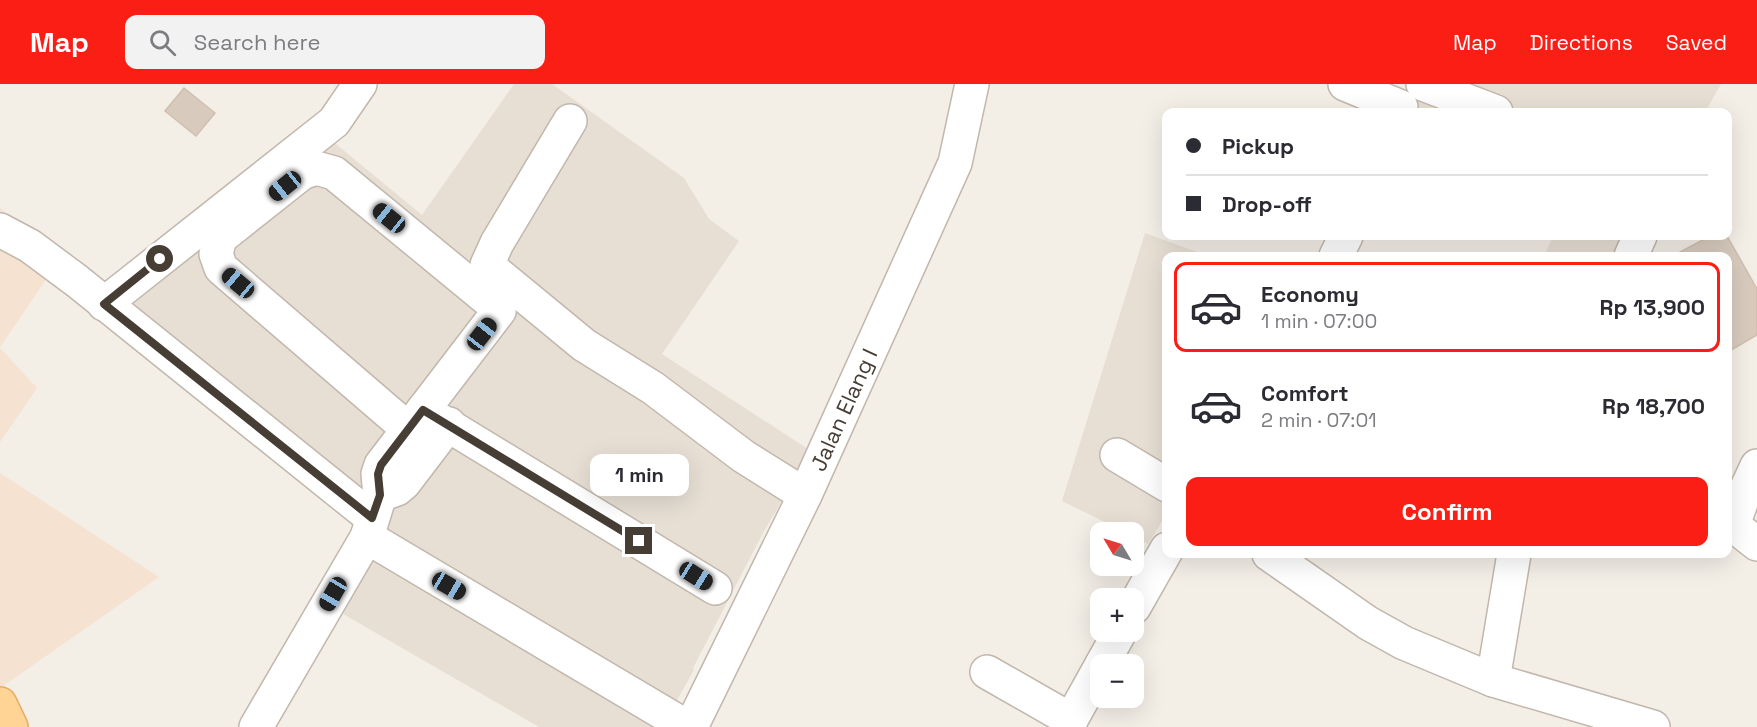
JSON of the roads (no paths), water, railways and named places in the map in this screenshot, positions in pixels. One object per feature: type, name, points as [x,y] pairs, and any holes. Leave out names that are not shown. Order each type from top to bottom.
[{"type":"main road","points":[[0,704],[11,727]]},
{"type":"street","points":[[104,304],[334,122],[360,84]]},
{"type":"street","name":"Jalan Elang I","points":[[689,727],[805,495],[955,163],[972,84]]},
{"type":"street","points":[[1346,84],[1420,94],[1479,108]]},
{"type":"street","points":[[570,121],[497,243],[487,265],[584,345],[652,388],[743,456],[805,495]]},
{"type":"street","points":[[256,727],[373,517],[381,465],[427,421],[497,315],[497,307],[334,173],[316,168],[302,172],[220,238],[216,254],[221,268],[427,421],[715,588]]},
{"type":"street","points":[[0,230],[30,246],[373,517],[689,727]]},
{"type":"street","points":[[1117,455],[1162,482]]},
{"type":"street","points":[[1757,466],[1733,525],[1757,544]]},
{"type":"street","points":[[1144,589],[1162,558]]},
{"type":"street","points":[[1275,558],[1385,633],[1493,680],[1653,727]]},
{"type":"street","points":[[1493,680],[1513,558]]},
{"type":"street","points":[[987,672],[1069,724],[1090,685]]}]
